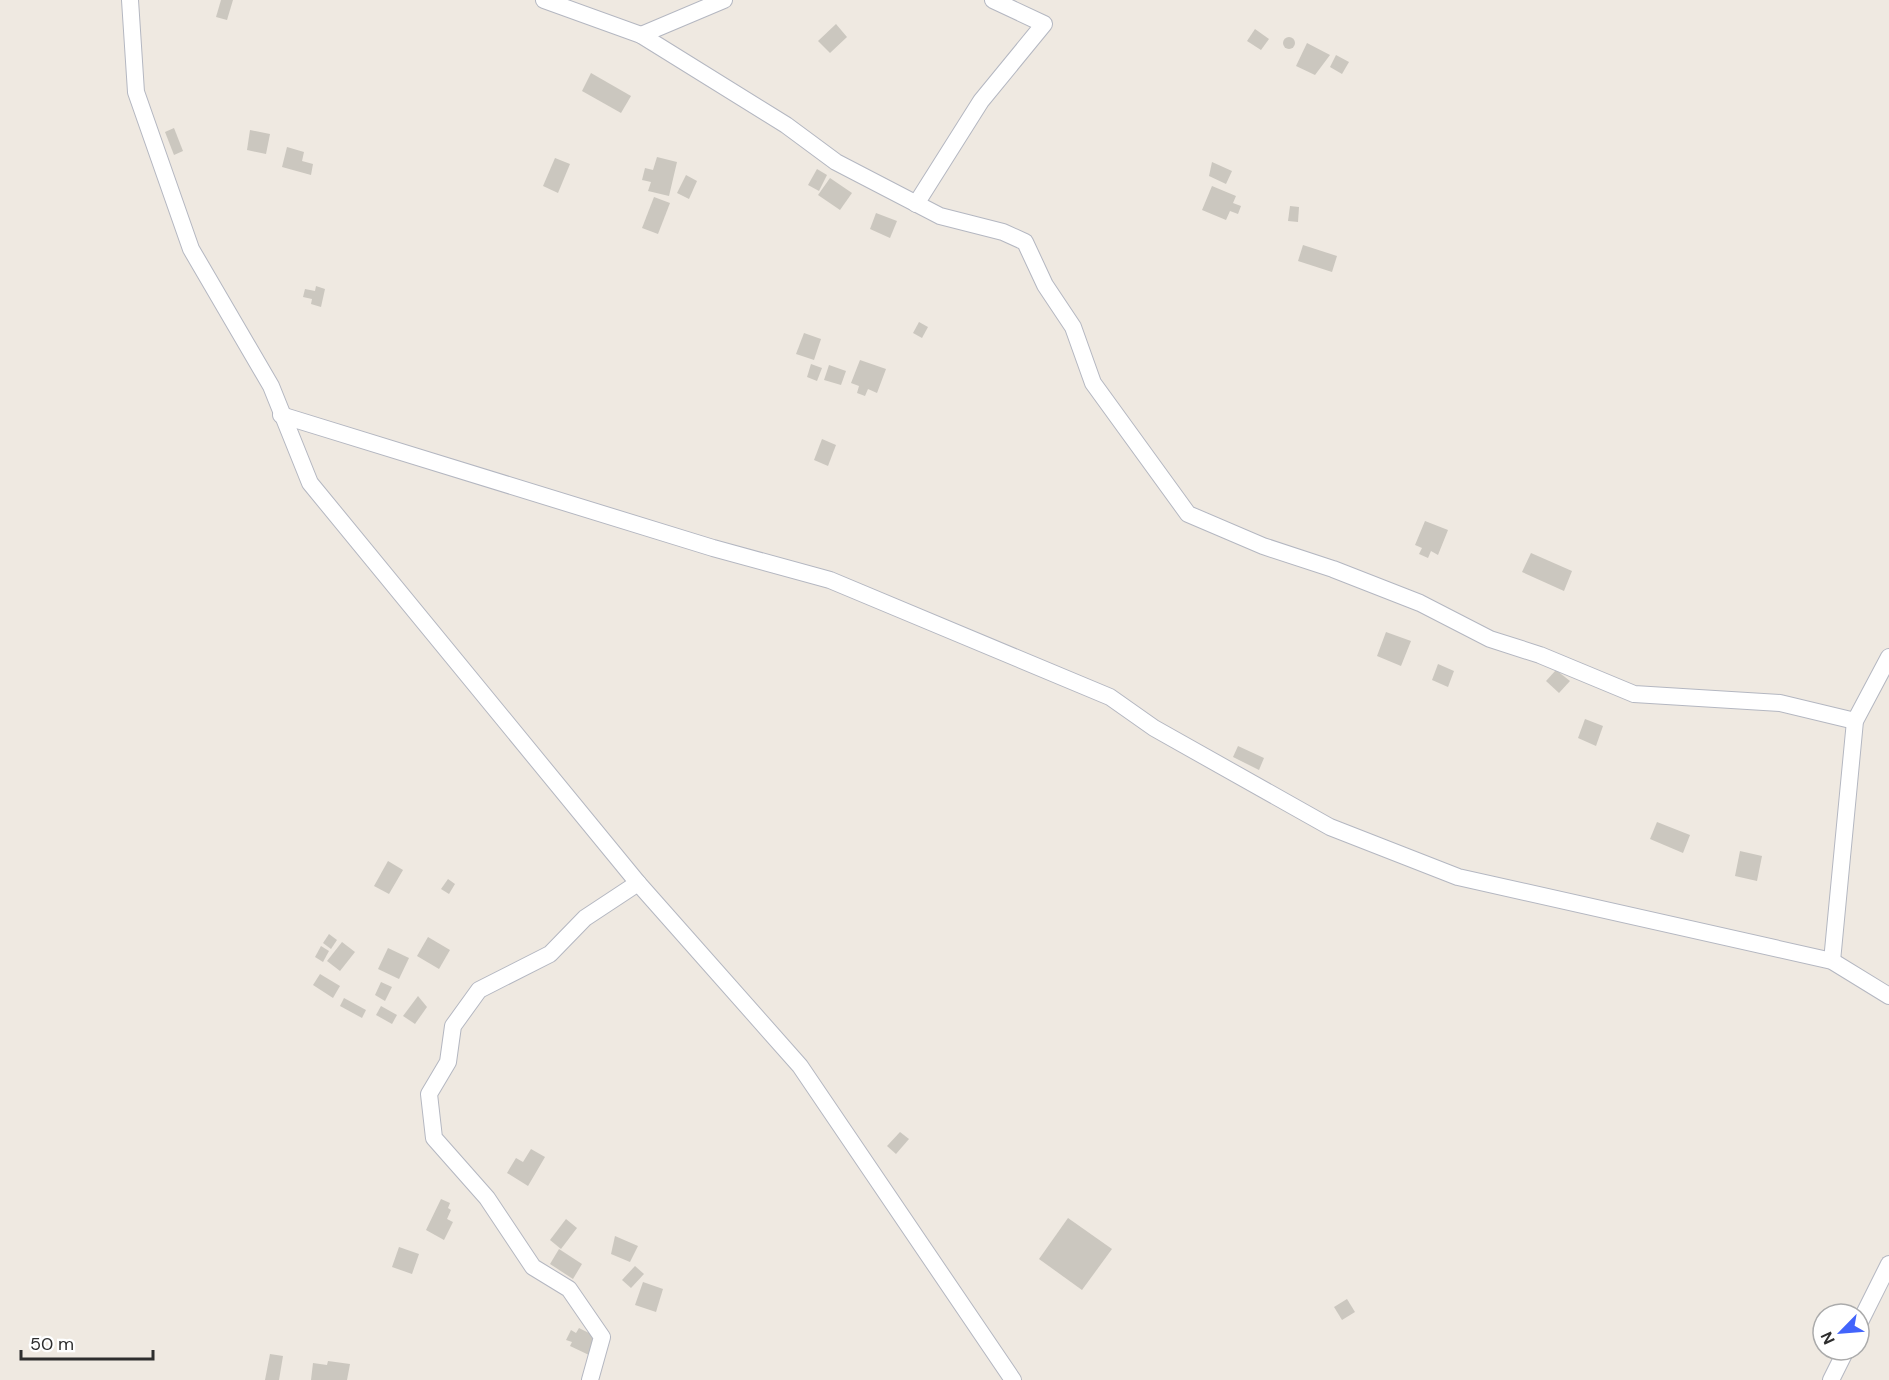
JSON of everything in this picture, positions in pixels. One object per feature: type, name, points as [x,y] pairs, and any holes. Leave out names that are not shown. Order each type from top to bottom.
[{"type":"street","points":[[130,0],[136,92],[191,249],[271,386],[281,416],[310,483],[638,883],[800,1066],[1013,1380]]},
{"type":"street","points":[[544,0],[642,35],[786,125],[836,162],[916,204],[940,216],[1003,232],[1025,242],[1045,285],[1073,327],[1093,383],[1188,513],[1263,546],[1333,569],[1420,603],[1490,639],[1540,655],[1634,694],[1780,703],[1855,722]]},
{"type":"street","points":[[642,35],[724,0]]},
{"type":"street","points":[[916,204],[981,101],[1044,24],[993,0]]},
{"type":"street","points":[[281,416],[713,548],[830,580],[1110,697],[1154,728],[1330,827],[1458,877],[1832,961],[1889,996]]},
{"type":"street","points":[[1832,961],[1855,722],[1889,657]]},
{"type":"street","points":[[590,1380],[602,1337],[568,1289],[533,1267],[487,1198],[434,1138],[429,1094],[448,1062],[453,1026],[479,990],[550,954],[585,918],[638,883]]},
{"type":"street","points":[[1870,1302],[1889,1264]]},
{"type":"street","points":[[1831,1380],[1840,1362]]},
{"type":"building","points":[[221,0],[233,0],[227,20],[216,17]]},
{"type":"building","points":[[836,24],[847,37],[830,53],[818,41]]},
{"type":"building","points":[[1255,29],[1269,39],[1261,50],[1247,41]]},
{"type":"building","points":[[1289,37],[1295,43],[1289,49],[1283,43]]},
{"type":"building","points":[[1307,43],[1330,55],[1315,75],[1296,66]]},
{"type":"building","points":[[1336,55],[1349,62],[1342,74],[1330,67]]},
{"type":"building","points":[[591,73],[631,96],[621,113],[582,91]]},
{"type":"building","points":[[174,128],[183,151],[174,155],[165,132]]},
{"type":"building","points":[[250,130],[270,134],[266,154],[247,150]]},
{"type":"building","points":[[287,147],[304,152],[302,161],[313,164],[311,175],[282,167]]},
{"type":"building","points":[[657,157],[677,162],[669,196],[648,191],[651,182],[642,180],[645,168],[653,170]]},
{"type":"building","points":[[555,158],[570,164],[558,193],[543,186]]},
{"type":"building","points":[[1212,162],[1232,171],[1226,184],[1209,176]]},
{"type":"building","points":[[817,169],[827,175],[819,191],[808,185]]},
{"type":"building","points":[[686,175],[697,181],[689,199],[677,193]]},
{"type":"building","points":[[830,178],[852,193],[840,210],[818,195]]},
{"type":"building","points":[[1212,186],[1236,196],[1233,203],[1241,206],[1238,214],[1230,211],[1226,220],[1202,210]]},
{"type":"building","points":[[654,197],[670,203],[658,234],[642,228]]},
{"type":"building","points":[[1290,206],[1299,207],[1298,222],[1288,221]]},
{"type":"building","points":[[876,213],[897,221],[890,238],[870,229]]},
{"type":"building","points":[[1303,245],[1337,256],[1332,272],[1298,261]]},
{"type":"building","points":[[316,286],[325,289],[321,307],[311,304],[312,299],[303,297],[305,289],[315,291]]},
{"type":"building","points":[[919,322],[928,327],[922,338],[913,333]]},
{"type":"building","points":[[804,333],[821,339],[814,360],[796,354]]},
{"type":"building","points":[[860,360],[886,369],[877,393],[868,389],[865,396],[857,393],[859,386],[851,383]]},
{"type":"building","points":[[811,364],[822,368],[817,381],[807,377]]},
{"type":"building","points":[[829,365],[846,371],[841,385],[824,380]]},
{"type":"building","points":[[822,439],[836,445],[828,466],[814,460]]},
{"type":"building","points":[[1425,521],[1448,530],[1438,555],[1431,551],[1428,558],[1419,554],[1422,548],[1415,545]]},
{"type":"building","points":[[1531,553],[1572,571],[1564,591],[1522,572]]},
{"type":"building","points":[[1386,632],[1411,641],[1401,666],[1377,656]]},
{"type":"building","points":[[1438,664],[1454,671],[1448,687],[1432,680]]},
{"type":"building","points":[[1556,670],[1570,681],[1559,693],[1546,681]]},
{"type":"building","points":[[1585,719],[1603,726],[1596,746],[1578,738]]},
{"type":"building","points":[[1238,746],[1264,758],[1259,770],[1233,757]]},
{"type":"building","points":[[1657,822],[1690,835],[1683,853],[1650,839]]},
{"type":"building","points":[[1740,851],[1762,856],[1757,881],[1735,876]]},
{"type":"building","points":[[388,861],[403,870],[389,894],[374,886]]},
{"type":"building","points":[[448,879],[455,884],[449,894],[441,889]]},
{"type":"building","points":[[329,934],[337,940],[331,949],[323,943]]},
{"type":"building","points":[[428,937],[450,950],[439,969],[417,956]]},
{"type":"building","points":[[342,942],[355,952],[340,971],[327,961]]},
{"type":"building","points":[[321,946],[329,951],[323,962],[315,957]]},
{"type":"building","points":[[388,948],[409,958],[399,979],[378,969]]},
{"type":"building","points":[[320,974],[340,986],[333,998],[313,985]]},
{"type":"building","points":[[381,982],[392,987],[385,1001],[375,995]]},
{"type":"building","points":[[418,996],[427,1007],[415,1024],[403,1016]]},
{"type":"building","points":[[344,998],[366,1010],[362,1018],[340,1006]]},
{"type":"building","points":[[381,1006],[397,1015],[392,1024],[376,1015]]},
{"type":"building","points":[[900,1132],[909,1139],[896,1154],[887,1146]]},
{"type":"building","points":[[531,1149],[545,1157],[528,1186],[507,1173],[516,1158],[523,1162]]},
{"type":"building","points":[[441,1199],[450,1203],[448,1208],[451,1210],[447,1219],[453,1222],[444,1240],[426,1230]]},
{"type":"building","points":[[1068,1218],[1112,1249],[1082,1290],[1039,1259]]},
{"type":"building","points":[[566,1219],[577,1228],[561,1249],[550,1240]]},
{"type":"building","points":[[615,1236],[638,1246],[630,1262],[611,1254]]},
{"type":"building","points":[[399,1247],[419,1254],[412,1274],[392,1267]]},
{"type":"building","points":[[559,1249],[582,1264],[573,1279],[550,1264]]},
{"type":"building","points":[[635,1266],[644,1274],[631,1288],[622,1280]]},
{"type":"building","points":[[643,1282],[663,1289],[656,1312],[635,1305]]},
{"type":"building","points":[[1347,1299],[1355,1312],[1342,1320],[1334,1307]]},
{"type":"building","points":[[579,1328],[597,1337],[589,1355],[570,1346],[572,1342],[566,1340],[571,1330],[576,1333]]},
{"type":"building","points":[[270,1354],[283,1356],[279,1380],[265,1380]]},
{"type":"building","points":[[328,1361],[350,1364],[347,1380],[311,1380],[313,1363],[327,1365]]}]
